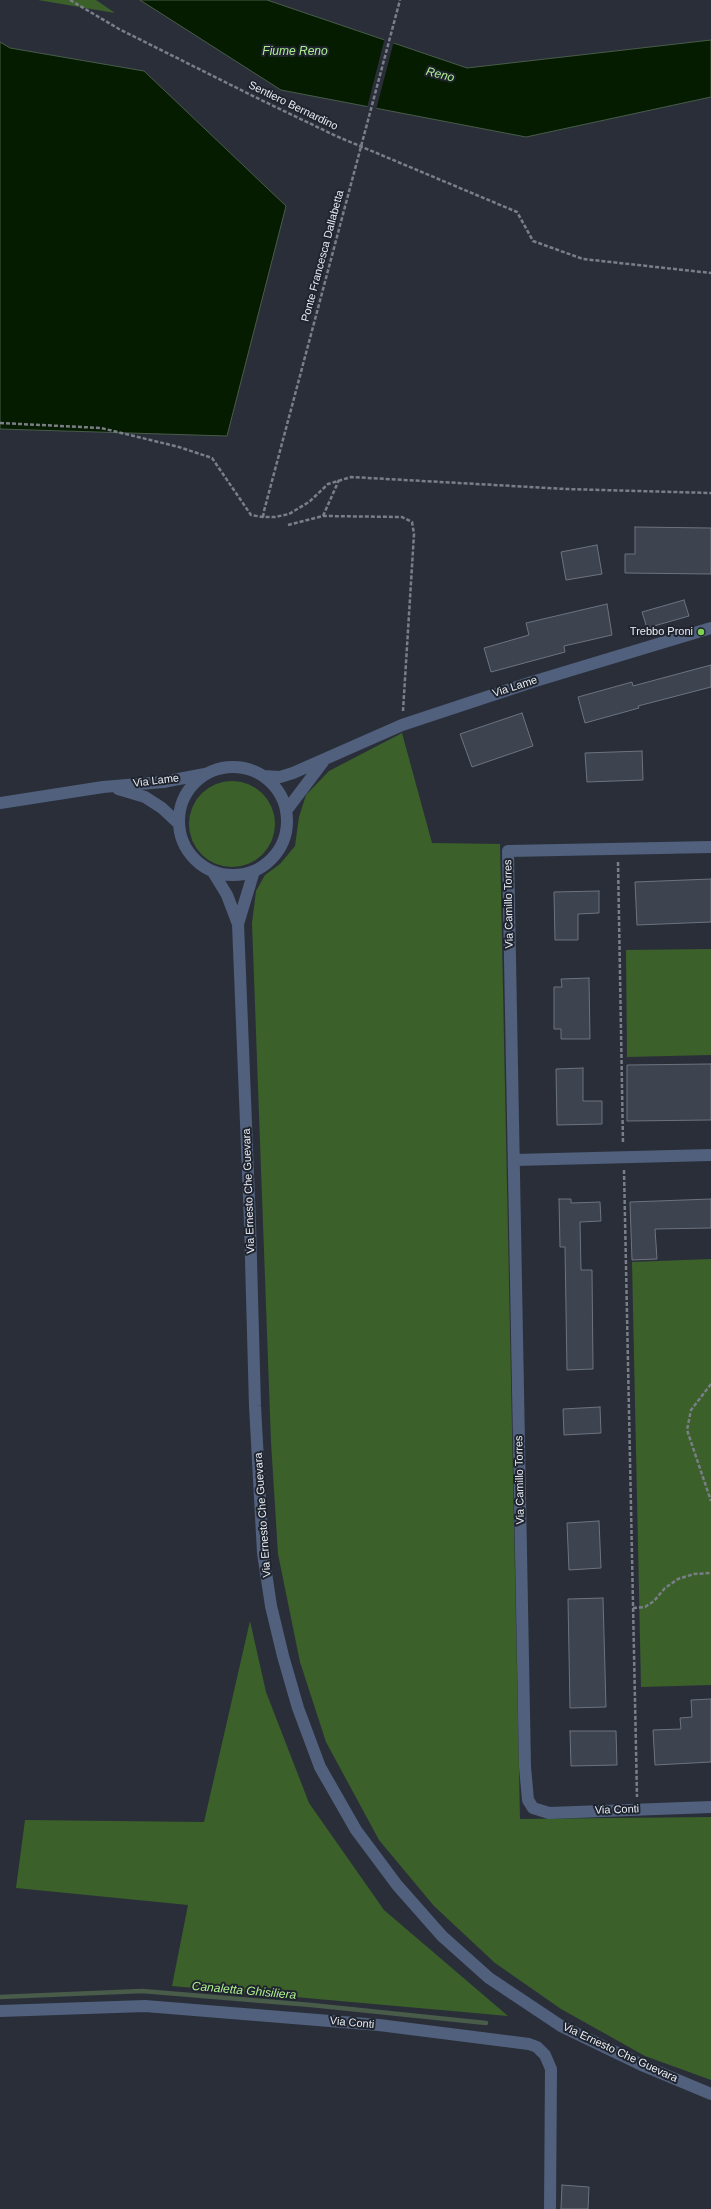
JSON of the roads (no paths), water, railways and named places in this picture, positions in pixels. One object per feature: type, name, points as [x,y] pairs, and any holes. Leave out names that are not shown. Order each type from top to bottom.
[{"type":"street","name":"Via Lame","points":[[263,776],[280,777],[324,761],[359,743],[402,725],[532,682],[711,628]]},
{"type":"street","name":"Via Lame","points":[[286,810],[324,761]]},
{"type":"street","points":[[224,768],[240,768],[263,776],[278,792],[286,810],[286,830],[278,850],[265,865],[254,871],[231,875],[213,872],[203,866],[191,855],[181,836],[179,824],[181,806],[185,795],[195,782],[209,773],[224,768]]},
{"type":"street","name":"Via Lame","points":[[0,803],[103,787],[163,782],[209,773]]},
{"type":"street","name":"Via Lame","points":[[103,787],[127,790],[145,797],[162,808],[179,824]]},
{"type":"street","name":"Via Camillo Torres","points":[[528,1800],[525,1767],[515,1160],[508,851],[711,847]]},
{"type":"street","name":"Via Ernesto Che Guevara","points":[[238,924],[254,871]]},
{"type":"street","name":"Via Ernesto Che Guevara","points":[[213,872],[227,895],[238,924],[250,1223],[255,1406],[263,1552],[271,1606],[283,1656],[298,1708],[320,1767],[356,1830],[397,1885],[442,1936],[488,1978],[568,2029],[644,2066],[711,2094]]},
{"type":"street","points":[[515,1160],[711,1155]]},
{"type":"street","name":"Via Conti","points":[[528,1800],[533,1808],[549,1813],[711,1807]]},
{"type":"street","name":"Via Conti","points":[[0,2011],[145,2006],[379,2025],[529,2044],[545,2055],[551,2069],[550,2209]]},
{"type":"water","name":"Fiume Reno","points":[[140,0],[267,0],[467,68],[711,40],[711,97],[526,137],[281,90]]},
{"type":"water","points":[[0,42],[10,48],[144,71],[286,206],[227,436],[0,429]]},
{"type":"waterway","name":"Canaletta Ghisiliera","points":[[0,1997],[142,1991],[311,2005],[486,2023]]},
{"type":"place","name":"Trebbo Proni","points":[[701,632]]},
{"type":"water label","name":"Reno","points":[[440,75]]}]
